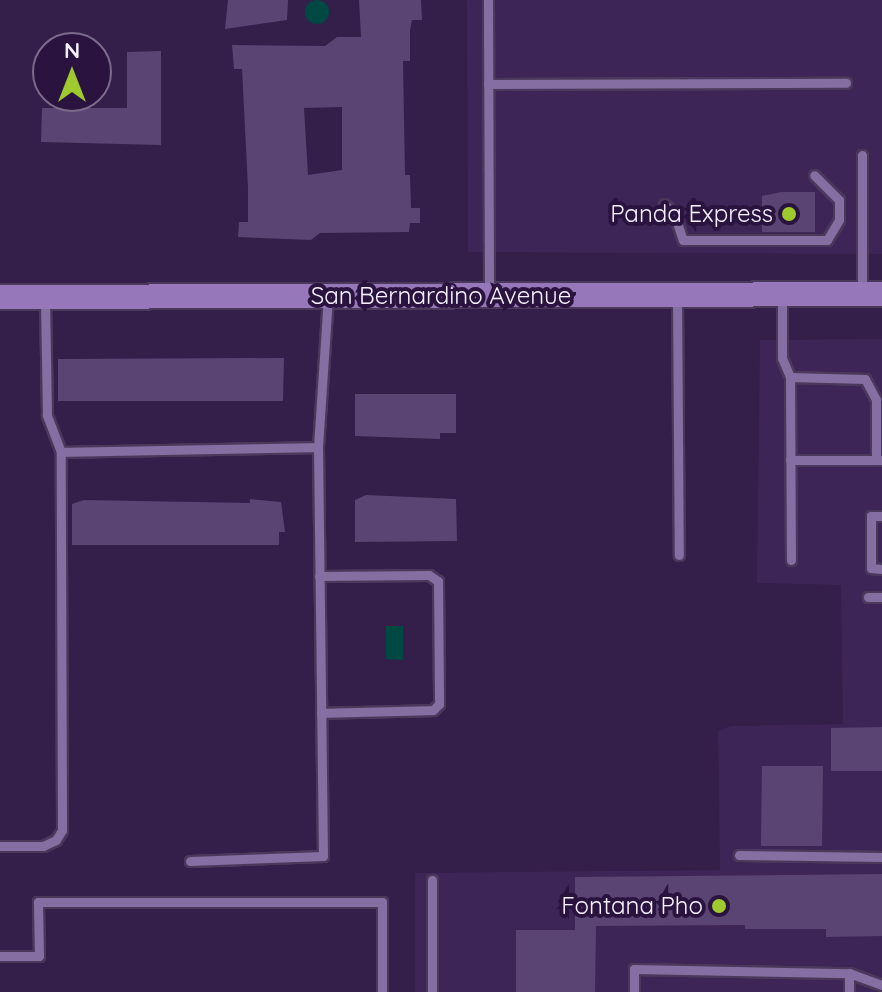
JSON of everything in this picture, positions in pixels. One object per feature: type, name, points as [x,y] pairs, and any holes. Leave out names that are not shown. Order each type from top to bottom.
[{"type":"main road","name":"San Bernardino Avenue","points":[[0,297],[872,294]]},
{"type":"lane","points":[[488,0],[489,297]]},
{"type":"lane","points":[[488,84],[846,83]]},
{"type":"lane","points":[[862,155],[872,294]]},
{"type":"lane","points":[[664,204],[674,213],[683,240],[827,240],[839,220],[839,200],[814,175]]},
{"type":"lane","points":[[677,295],[679,555]]},
{"type":"lane","points":[[782,295],[782,358],[790,377],[791,560]]},
{"type":"lane","points":[[0,846],[43,846],[56,840],[62,830],[61,452],[47,415],[45,297]]},
{"type":"lane","points":[[190,861],[319,860],[318,447],[328,297]]},
{"type":"lane","points":[[790,377],[857,377],[870,384],[876,400],[879,460],[790,460]]},
{"type":"lane","points":[[61,452],[318,447]]},
{"type":"lane","points":[[882,516],[871,516],[871,568],[882,569]]},
{"type":"lane","points":[[319,576],[429,575],[438,581],[439,704],[433,710],[321,713]]},
{"type":"lane","points":[[868,597],[882,597]]},
{"type":"lane","points":[[739,855],[882,857]]},
{"type":"lane","points":[[432,880],[432,992]]},
{"type":"lane","points":[[0,956],[39,956],[38,902],[382,902],[382,992]]},
{"type":"lane","points":[[634,992],[634,969],[849,973],[882,985]]},
{"type":"lane","points":[[849,973],[849,992]]},
{"type":"shaded area","points":[[317,0],[326,3],[329,12],[326,21],[317,24],[308,21],[305,12],[308,3]]},
{"type":"shaded area","points":[[467,0],[882,0],[882,254],[468,252]]},
{"type":"shaded area","points":[[882,339],[882,992],[415,992],[415,873],[720,870],[718,731],[731,726],[843,724],[841,585],[757,583],[760,340]]},
{"type":"shaded area","points":[[386,626],[403,626],[403,660],[386,659]]},
{"type":"building","points":[[228,0],[288,0],[287,20],[225,29]]},
{"type":"building","points":[[359,0],[421,0],[422,20],[412,20],[410,30],[410,61],[403,61],[405,175],[410,175],[411,208],[420,208],[420,223],[410,223],[409,232],[320,233],[311,240],[238,237],[239,222],[248,222],[248,188],[242,69],[234,69],[232,45],[325,46],[337,37],[361,37]],"holes":[[[342,107],[342,170],[308,175],[304,108]]]},
{"type":"building","points":[[161,51],[161,145],[41,142],[42,112],[112,112],[112,108],[127,108],[127,52]]},
{"type":"building","name":"Panda Express","points":[[781,192],[815,192],[815,232],[762,232],[762,196]]},
{"type":"building","points":[[284,358],[283,401],[58,401],[58,359]]},
{"type":"building","points":[[355,394],[456,394],[456,433],[440,433],[440,439],[355,436]]},
{"type":"building","points":[[366,495],[456,499],[457,541],[355,542],[355,500]]},
{"type":"building","points":[[250,499],[281,502],[285,532],[279,532],[279,545],[72,545],[72,504],[84,500],[250,503]]},
{"type":"building","points":[[882,727],[882,771],[831,771],[831,728]]},
{"type":"building","points":[[762,766],[823,766],[822,846],[761,846]]},
{"type":"building","points":[[882,874],[882,936],[826,937],[826,929],[745,929],[745,925],[596,926],[595,992],[516,992],[516,930],[575,930],[575,877]]},
{"type":"place","name":"Panda Express","points":[[789,214]]},
{"type":"place","name":"Fontana Pho","points":[[719,906]]}]
